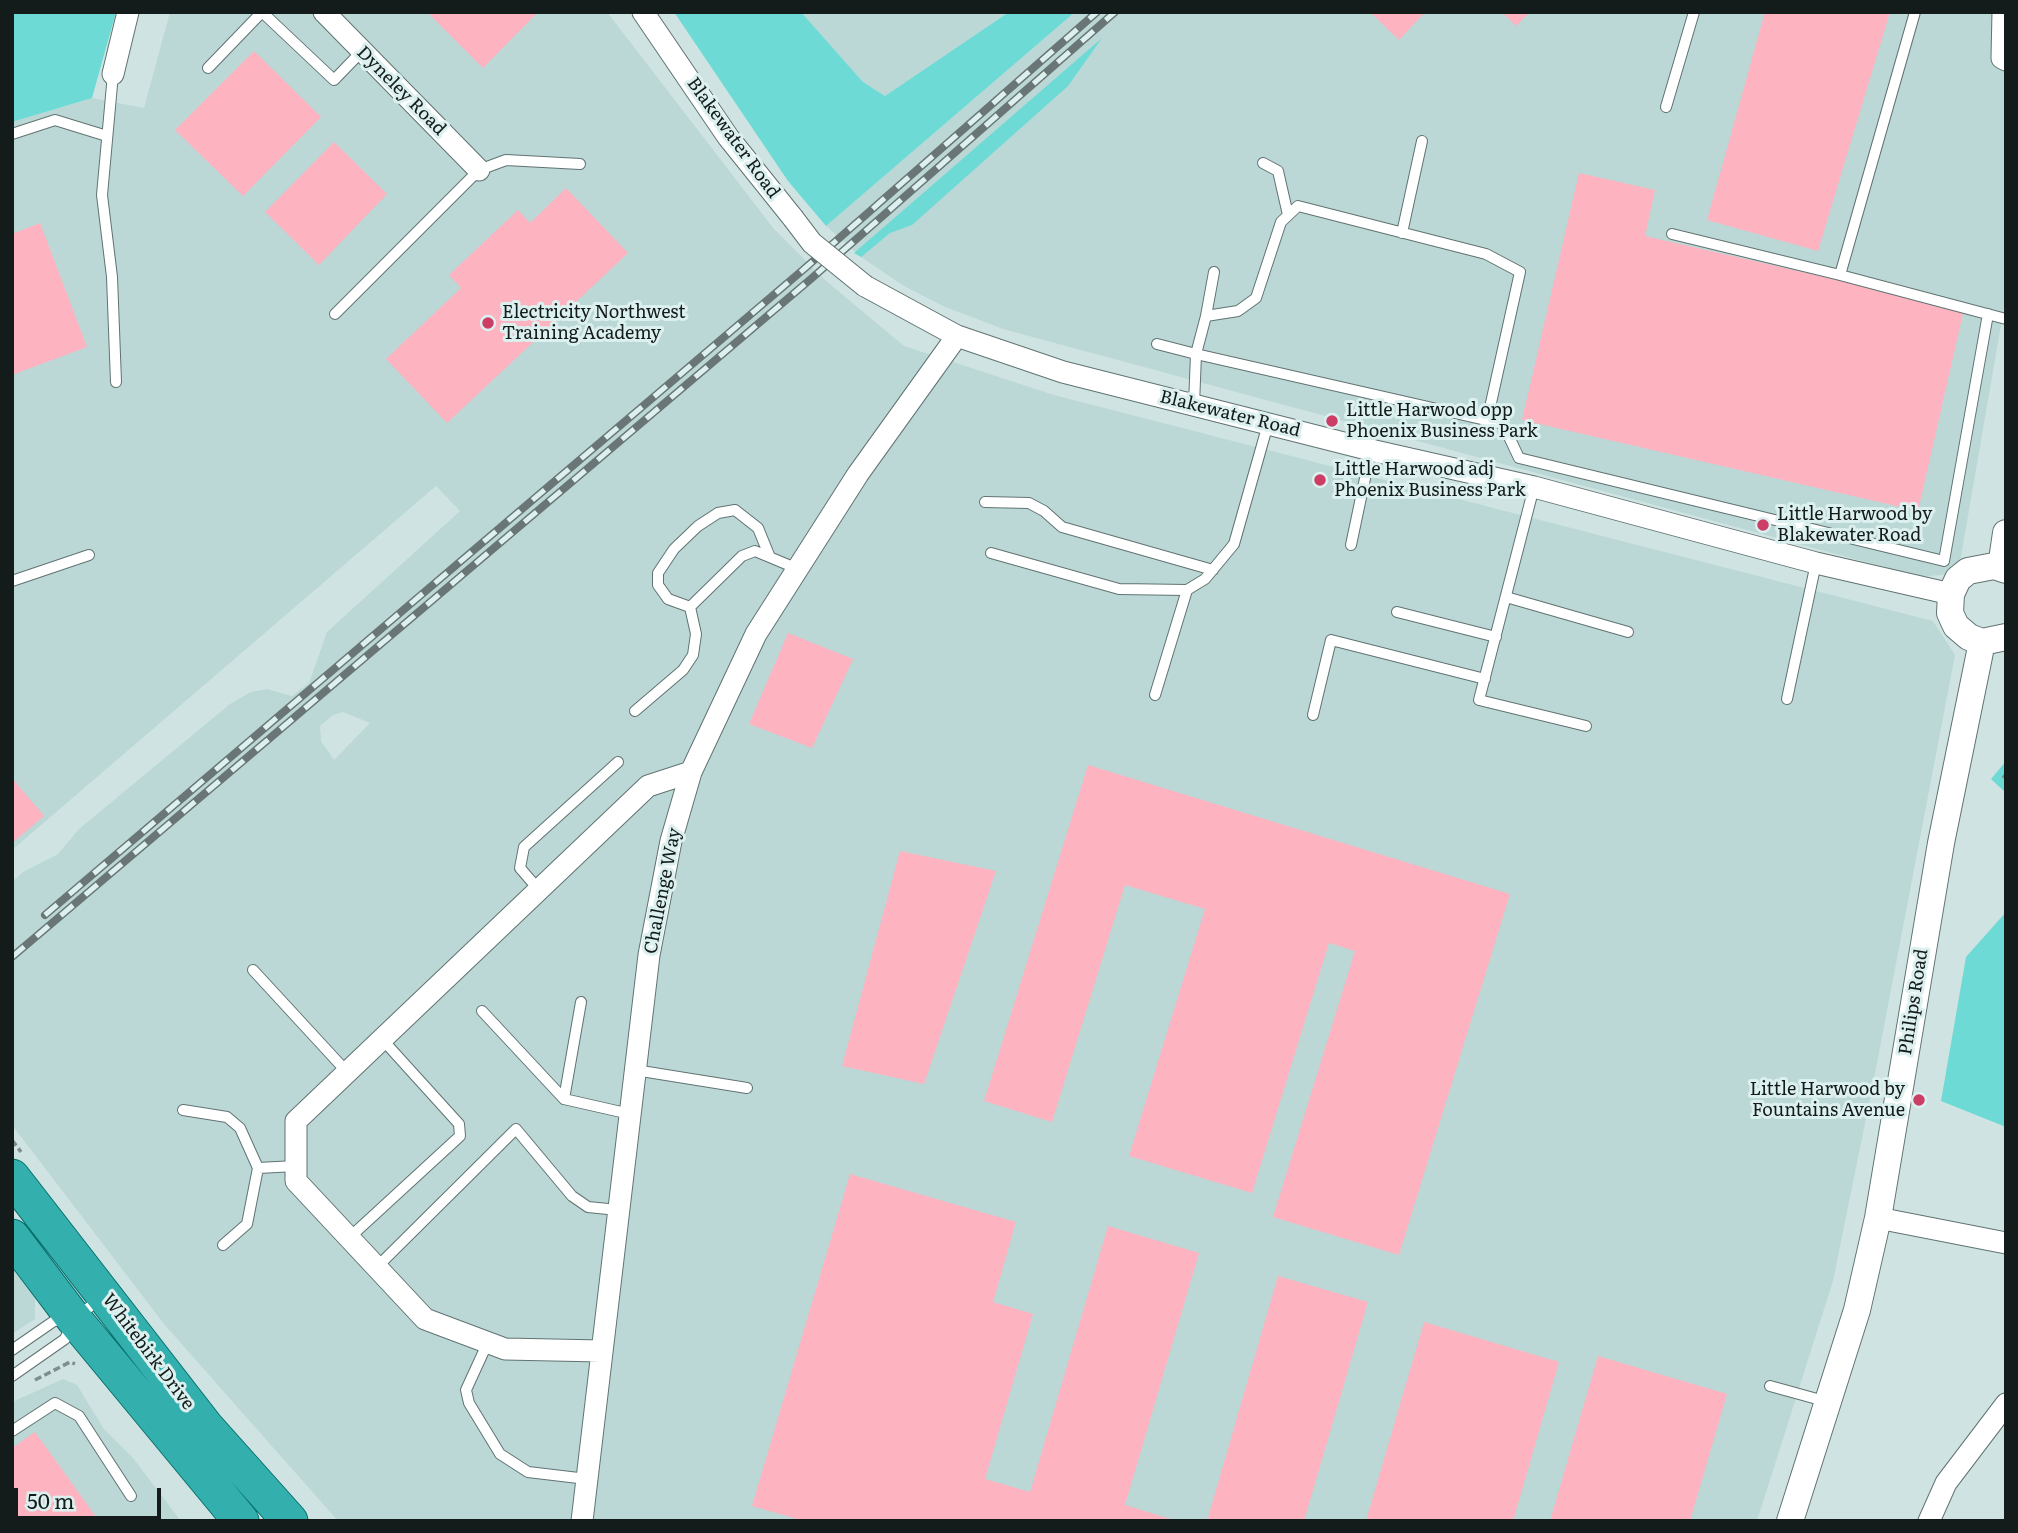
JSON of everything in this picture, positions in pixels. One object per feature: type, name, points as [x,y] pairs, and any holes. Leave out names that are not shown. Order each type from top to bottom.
[{"type":"highway","name":"Whitebirk Drive","points":[[12,1177],[206,1427],[290,1521]]},
{"type":"highway","name":"Whitebirk Drive","points":[[12,1237],[74,1319],[241,1521]]},
{"type":"street","points":[[113,74],[128,12]]},
{"type":"street","name":"Dyneley Road","points":[[324,12],[479,170]]},
{"type":"street","name":"Blakewater Road","points":[[643,12],[728,136],[813,243],[865,286],[957,336],[1063,372],[1371,450],[1534,487],[1816,563],[1951,594]]},
{"type":"street","points":[[2003,12],[2002,58],[2006,60]]},
{"type":"street","name":"Challenge Way","points":[[582,1521],[649,955],[671,841],[691,772],[756,634],[858,474],[957,336]]},
{"type":"street","points":[[1951,594],[1958,579],[1968,571],[1981,566],[2003,569],[2006,533]]},
{"type":"street","name":"Philips Road","points":[[1790,1521],[1857,1310],[1878,1218],[1941,843],[1994,639],[1969,637],[1956,626],[1950,613],[1951,594]]},
{"type":"street","points":[[601,1351],[505,1349],[425,1319],[296,1181],[296,1121],[649,786],[691,772]]},
{"type":"street","points":[[1878,1218],[2006,1243]]},
{"type":"street","points":[[1929,1521],[1946,1483],[2006,1404]]},
{"type":"lane","points":[[208,68],[262,12],[334,80],[362,51]]},
{"type":"lane","points":[[1666,107],[1694,12]]},
{"type":"lane","points":[[1840,275],[1915,12]]},
{"type":"lane","points":[[113,74],[102,195],[112,277],[116,382]]},
{"type":"lane","points":[[12,134],[55,120],[107,136]]},
{"type":"lane","points":[[1402,233],[1422,141]]},
{"type":"lane","points":[[335,313],[479,170],[506,160],[580,164]]},
{"type":"lane","points":[[1263,163],[1278,171],[1288,215]]},
{"type":"lane","points":[[1206,316],[1238,311],[1256,298],[1281,222],[1298,206],[1486,254],[1520,272],[1487,421]]},
{"type":"lane","points":[[1672,233],[2006,319]]},
{"type":"lane","points":[[1194,405],[1196,354],[1214,272]]},
{"type":"lane","points":[[1157,344],[1503,424],[1519,458],[1944,561],[1988,314]]},
{"type":"lane","points":[[991,553],[1119,589],[1187,590],[1205,579],[1234,544],[1268,424]]},
{"type":"lane","points":[[1351,545],[1371,450]]},
{"type":"lane","points":[[1534,487],[1479,700],[1586,726]]},
{"type":"lane","points":[[985,502],[1029,503],[1044,510],[1062,527],[1213,570]]},
{"type":"lane","points":[[690,607],[668,599],[658,585],[657,573],[674,548],[698,526],[718,513],[734,510],[758,527],[769,555]]},
{"type":"lane","points":[[690,607],[742,556],[755,551],[798,569]]},
{"type":"lane","points":[[12,581],[89,555]]},
{"type":"lane","points":[[1787,699],[1816,563]]},
{"type":"lane","points":[[1155,695],[1187,590]]},
{"type":"lane","points":[[1506,597],[1628,632]]},
{"type":"lane","points":[[635,711],[683,670],[693,654],[696,634],[690,607]]},
{"type":"lane","points":[[1397,612],[1496,637]]},
{"type":"lane","points":[[1313,715],[1331,640],[1485,679]]},
{"type":"lane","points":[[539,890],[520,868],[524,847],[618,762]]},
{"type":"lane","points":[[253,970],[347,1072]]},
{"type":"lane","points":[[564,1099],[581,1002]]},
{"type":"lane","points":[[482,1011],[564,1099],[630,1114]]},
{"type":"lane","points":[[349,1238],[460,1136],[459,1124],[382,1039]]},
{"type":"lane","points":[[635,1070],[747,1088]]},
{"type":"lane","points":[[183,1110],[227,1117],[240,1128],[258,1168],[247,1224],[223,1245]]},
{"type":"lane","points":[[377,1267],[516,1129],[572,1196],[588,1206],[618,1210]]},
{"type":"lane","points":[[258,1168],[296,1166]]},
{"type":"lane","points":[[12,1376],[65,1339],[74,1319],[105,1295]]},
{"type":"lane","points":[[12,1350],[54,1321],[74,1319]]},
{"type":"lane","points":[[488,1342],[466,1390],[469,1404],[500,1454],[528,1472],[587,1479]]},
{"type":"lane","points":[[1770,1386],[1828,1402]]},
{"type":"lane","points":[[12,1431],[55,1403],[79,1416],[131,1496]]},
{"type":"shaded area","points":[[12,12],[116,12],[92,98],[12,122]]},
{"type":"shaded area","points":[[170,12],[607,12],[774,229],[825,280],[904,346],[1054,395],[1933,621],[1955,655],[1873,1084],[1833,1281],[1757,1521],[338,1521],[164,1324],[12,1125],[12,882],[23,872],[58,854],[79,829],[230,704],[251,692],[267,689],[292,696],[309,683],[327,632],[460,511],[436,486],[12,850],[12,122],[92,98],[144,108]],"holes":[[[343,712],[370,723],[334,760],[321,741],[320,726],[333,715]]]},
{"type":"shaded area","points":[[674,12],[801,12],[863,82],[885,96],[1009,12],[1075,12],[826,226],[788,181]]},
{"type":"shaded area","points":[[801,12],[1009,12],[885,96],[863,82]]},
{"type":"shaded area","points":[[1075,12],[2006,12],[2006,296],[1959,568],[1949,574],[1921,577],[1003,329],[943,306],[904,286],[861,257],[826,226]]},
{"type":"shaded area","points":[[1102,38],[1068,86],[912,225],[890,233],[861,257],[854,253]]},
{"type":"shaded area","points":[[2006,761],[2006,793],[1991,779]]},
{"type":"shaded area","points":[[2006,912],[2006,1127],[1941,1101],[1966,957]]},
{"type":"shaded area","points":[[12,1264],[31,1287],[35,1299],[35,1319],[12,1334]]},
{"type":"shaded area","points":[[63,1379],[77,1385],[104,1429],[133,1458],[181,1521],[12,1521],[12,1402]]},
{"type":"building","points":[[432,12],[538,12],[483,68],[430,15]]},
{"type":"building","points":[[1370,12],[1425,12],[1399,40]]},
{"type":"building","points":[[1502,12],[1530,12],[1516,26]]},
{"type":"building","points":[[1765,12],[1890,12],[1818,251],[1707,220]]},
{"type":"building","points":[[254,51],[321,117],[243,196],[175,130]]},
{"type":"building","points":[[334,142],[387,194],[319,265],[265,212]]},
{"type":"building","points":[[1579,173],[1655,190],[1645,236],[1964,309],[1918,511],[1522,420]]},
{"type":"building","name":"Electricity Northwest Training Academy","points":[[566,188],[628,253],[447,423],[386,359],[461,288],[449,275],[518,210],[530,223]]},
{"type":"building","points":[[40,223],[87,347],[12,375],[12,234]]},
{"type":"building","points":[[788,633],[853,659],[812,748],[749,724]]},
{"type":"building","points":[[1088,765],[1510,894],[1399,1255],[1273,1217],[1355,951],[1329,943],[1252,1193],[1129,1156],[1205,909],[1125,885],[1052,1122],[984,1101]]},
{"type":"building","points":[[12,778],[44,816],[12,843]]},
{"type":"building","points":[[900,851],[996,871],[924,1084],[842,1066]]},
{"type":"building","points":[[850,1174],[1016,1222],[993,1302],[1033,1314],[985,1479],[1030,1492],[1108,1226],[1199,1253],[1125,1505],[1177,1521],[804,1521],[752,1506]]},
{"type":"building","points":[[1278,1276],[1368,1302],[1304,1521],[1207,1521]]},
{"type":"building","points":[[1424,1322],[1559,1362],[1513,1521],[1366,1521]]},
{"type":"building","points":[[1598,1356],[1727,1394],[1690,1521],[1550,1521]]},
{"type":"building","points":[[35,1432],[99,1521],[12,1521],[12,1448]]},
{"type":"railway","points":[[45,915],[804,269],[1097,12]]},
{"type":"railway","points":[[12,957],[812,278],[1115,12]]},
{"type":"place","name":"Electricity Northwest Training Academy","points":[[488,323]]},
{"type":"place","name":"Little Harwood opp Phoenix Business Park","points":[[1332,421]]},
{"type":"place","name":"Little Harwood adj Phoenix Business Park","points":[[1320,480]]},
{"type":"place","name":"Little Harwood by Blakewater Road","points":[[1763,525]]},
{"type":"place","name":"Little Harwood by Fountains Avenue","points":[[1919,1100]]}]
